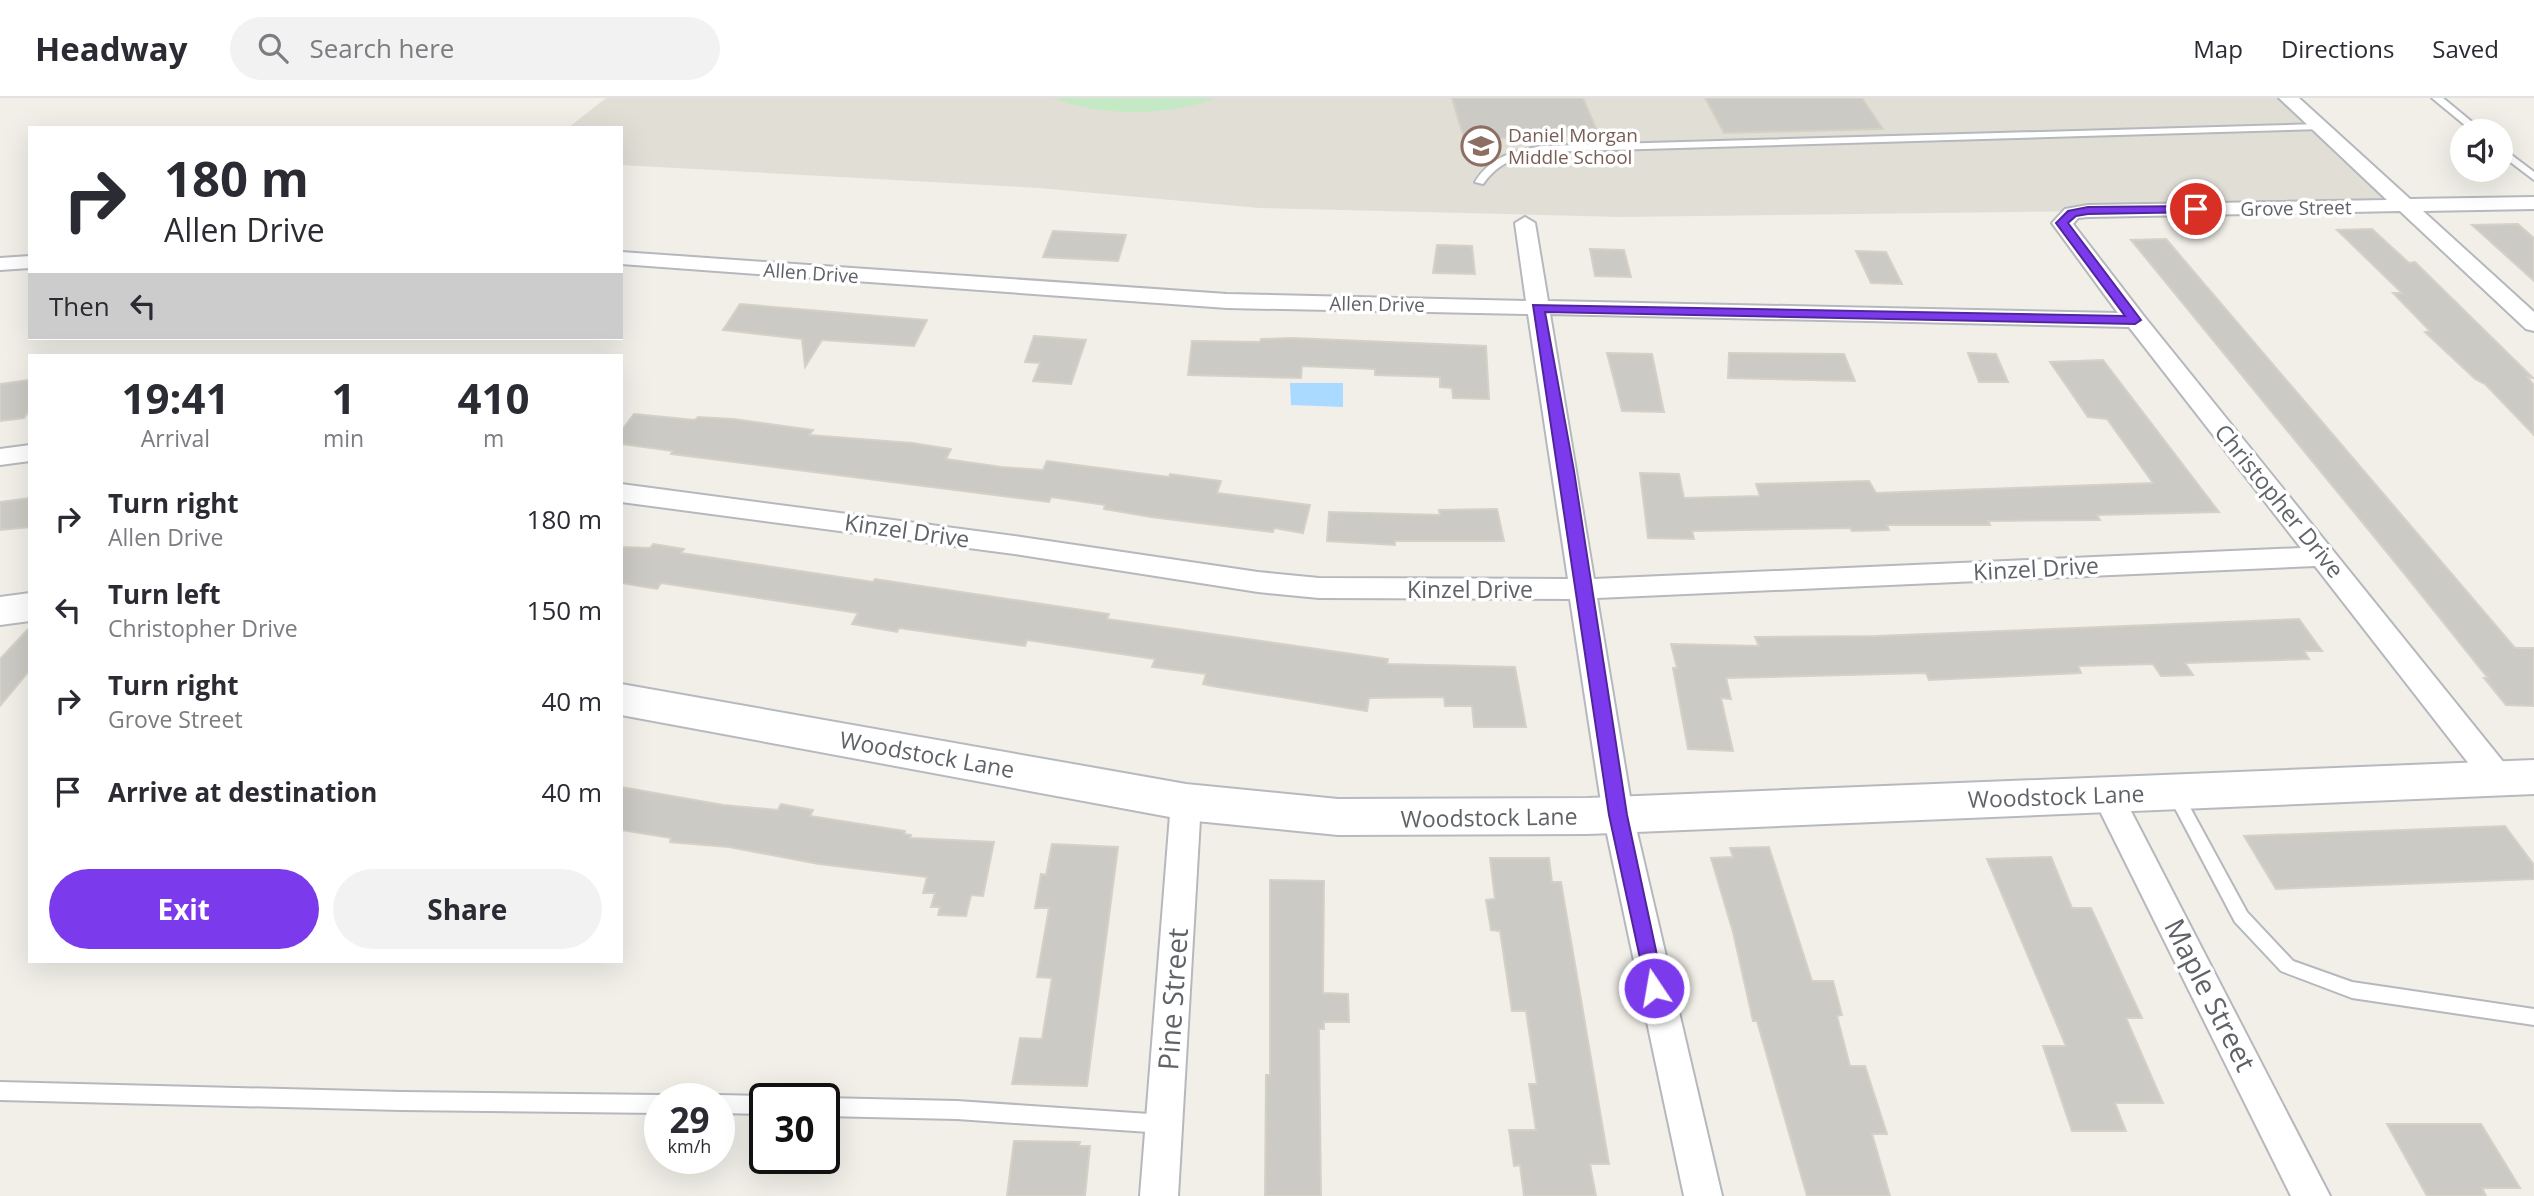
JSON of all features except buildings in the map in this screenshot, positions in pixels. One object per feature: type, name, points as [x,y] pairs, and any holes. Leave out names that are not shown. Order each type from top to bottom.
[{"type":"street","points":[[2288,98],[2534,324]]},
{"type":"street","name":"Grove Street","points":[[2062,223],[2072,214],[2088,211],[2534,203]]},
{"type":"street","points":[[1525,223],[1567,471],[1582,589],[1618,815],[1703,1196]]},
{"type":"street","name":"Christopher Drive","points":[[2062,223],[2135,320],[2323,556],[2516,778]]},
{"type":"street","name":"Allen Drive","points":[[623,258],[1227,301],[2135,320]]},
{"type":"street","points":[[0,264],[28,262]]},
{"type":"street","points":[[0,457],[28,453]]},
{"type":"street","name":"Kinzel Drive","points":[[623,493],[1270,583],[1424,591],[1582,589],[2323,556]]},
{"type":"street","points":[[0,611],[28,607]]},
{"type":"street","name":"Woodstock Lane","points":[[623,699],[1186,802],[1338,817],[1401,819],[1618,815],[2516,778]]},
{"type":"street","name":"Maple Street","points":[[2106,795],[2311,1196]]},
{"type":"street","name":"Pine Street","points":[[1159,1196],[1186,802]]},
{"type":"lane","points":[[2437,98],[2463,119]]},
{"type":"lane","points":[[1480,181],[1486,170],[1501,160],[1543,149],[2320,127]]},
{"type":"lane","points":[[2513,160],[2534,177]]},
{"type":"lane","points":[[2174,792],[2241,917],[2287,966],[2352,990],[2534,1017]]},
{"type":"lane","points":[[0,1091],[644,1104]]},
{"type":"lane","points":[[840,1107],[957,1110],[1165,1124]]},
{"type":"shaded area","name":"Daniel Morgan Middle School","points":[[606,98],[2288,98],[2406,207],[1622,217],[1260,208],[1039,188],[623,165],[623,126],[571,126]]},
{"type":"green space","points":[[1053,98],[1216,98],[1176,109],[1134,112],[1092,109]]},
{"type":"water","points":[[1290,383],[1343,383],[1343,407],[1291,405]]},
{"type":"place","name":"Daniel Morgan Middle School","points":[[1481,146]]},
{"type":"route","points":[[1654,988],[1618,815],[1582,589],[1567,471],[1538,308],[2135,320],[2063,228],[2062,223],[2072,214],[2088,211],[2196,209]]}]
